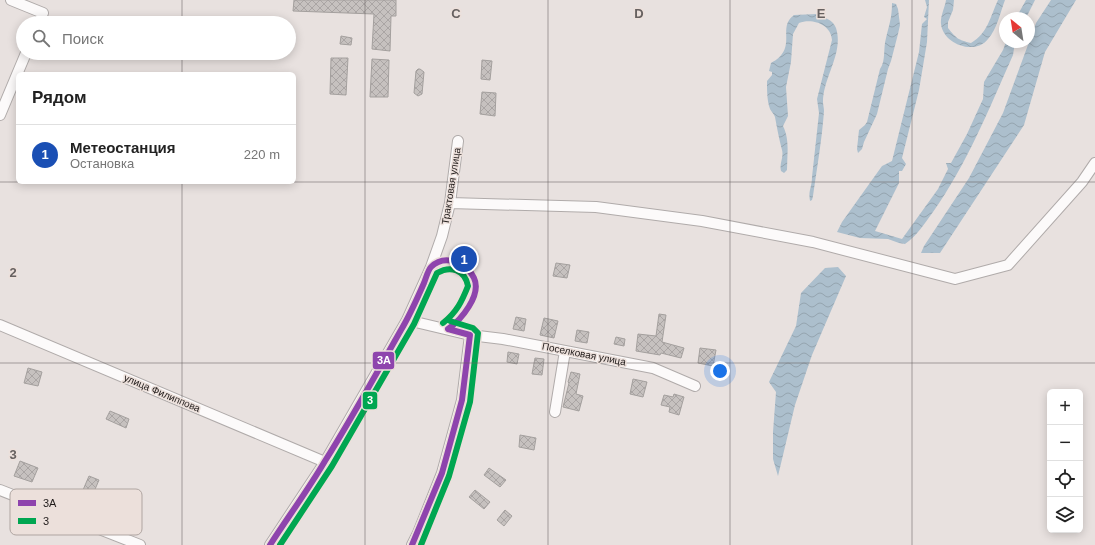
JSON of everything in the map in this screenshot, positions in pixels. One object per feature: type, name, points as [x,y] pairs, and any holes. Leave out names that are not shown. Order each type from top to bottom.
[{"type":"street","points":[[11,0],[38,16]]},
{"type":"street","points":[[18,72],[23,60]]},
{"type":"street","points":[[0,115],[16,77]]},
{"type":"street","name":"Трактовая улица","points":[[270,545],[325,462],[407,320],[431,267],[442,236],[450,203],[458,141]]},
{"type":"street","points":[[450,203],[596,207],[702,220],[813,242],[955,279],[1008,264],[1082,182],[1095,163]]},
{"type":"street","name":"Поселковая улица","points":[[407,320],[470,335],[504,339],[653,368],[695,386]]},
{"type":"street","name":"улица Филиппова","points":[[0,325],[325,462]]},
{"type":"street","points":[[412,545],[442,473],[462,400],[470,335]]},
{"type":"street","points":[[555,412],[565,351]]},
{"type":"street","points":[[0,490],[10,494]]},
{"type":"street","points":[[115,535],[140,545]]},
{"type":"water","points":[[925,0],[929,0],[927,42],[919,90],[902,158],[906,164],[902,171],[899,171],[899,183],[875,231],[902,239],[938,189],[948,169],[946,163],[951,163],[967,134],[983,99],[984,82],[1004,48],[1014,48],[1013,55],[967,155],[945,194],[920,230],[905,244],[888,239],[860,238],[837,232],[842,222],[882,166],[892,161],[919,52],[922,24],[927,19],[924,17],[927,7]]},
{"type":"water","points":[[946,0],[954,0],[953,10],[948,22],[948,28],[958,38],[971,43],[977,39],[985,29],[998,0],[1005,0],[1001,12],[999,12],[996,26],[991,35],[982,44],[975,47],[960,45],[947,37],[941,24]]},
{"type":"water","points":[[1026,0],[1035,0],[1029,12],[1019,12]]},
{"type":"water","points":[[1051,0],[1076,0],[1045,52],[1024,125],[940,253],[921,253],[924,246],[969,178],[1003,113],[1027,48],[1035,48],[1036,23]]},
{"type":"water","points":[[892,3],[896,4],[898,9],[900,25],[898,34],[877,114],[862,149],[858,153],[859,130],[867,122],[883,62]]},
{"type":"water","points":[[817,14],[828,19],[835,25],[838,37],[835,56],[824,93],[821,143],[813,196],[812,200],[810,201],[819,113],[817,99],[832,40],[831,34],[825,26],[810,21],[799,23],[793,34],[791,62],[786,87],[788,116],[783,126],[787,137],[788,148],[787,170],[784,173],[781,171],[782,153],[775,117],[768,103],[767,81],[772,75],[772,72],[769,71],[771,63],[784,51],[789,20],[794,15]]},
{"type":"water","points":[[838,267],[846,276],[812,355],[795,405],[778,476],[773,459],[773,432],[776,392],[769,382],[796,326],[801,293],[825,268]]},
{"type":"building","points":[[294,0],[396,0],[396,16],[391,16],[390,51],[372,49],[374,14],[293,11]]},
{"type":"building","points":[[341,36],[352,38],[351,45],[340,44]]},
{"type":"building","points":[[331,58],[348,58],[346,95],[330,94]]},
{"type":"building","points":[[372,59],[389,60],[388,97],[370,97]]},
{"type":"building","points":[[482,60],[492,61],[490,80],[481,79]]},
{"type":"building","points":[[418,69],[424,72],[422,94],[418,96],[414,93],[416,71]]},
{"type":"building","points":[[482,92],[496,93],[495,116],[480,114]]},
{"type":"building","points":[[556,263],[570,265],[567,278],[553,276]]},
{"type":"building","points":[[659,314],[666,315],[662,342],[684,348],[681,358],[661,353],[660,355],[636,351],[638,334],[656,336]]},
{"type":"building","points":[[516,317],[526,319],[524,331],[513,329]]},
{"type":"building","points":[[544,318],[558,321],[554,338],[540,335]]},
{"type":"building","points":[[577,330],[589,332],[587,343],[575,341]]},
{"type":"building","points":[[616,337],[625,339],[624,346],[614,344]]},
{"type":"building","points":[[700,348],[716,350],[713,366],[698,363]]},
{"type":"building","points":[[508,352],[519,354],[517,364],[507,362]]},
{"type":"building","points":[[535,358],[544,359],[542,375],[532,374]]},
{"type":"building","points":[[28,368],[42,372],[38,386],[24,383]]},
{"type":"building","points":[[571,372],[580,374],[576,394],[583,396],[579,411],[563,407]]},
{"type":"building","points":[[633,379],[647,382],[643,397],[630,394]]},
{"type":"building","points":[[674,394],[684,397],[679,415],[669,412],[670,407],[661,405],[664,395],[673,397]]},
{"type":"building","points":[[110,411],[129,419],[126,428],[106,419]]},
{"type":"building","points":[[520,435],[536,438],[534,450],[519,447]]},
{"type":"building","points":[[20,461],[38,468],[32,482],[14,476]]},
{"type":"building","points":[[489,468],[506,480],[500,487],[484,475]]},
{"type":"building","points":[[89,476],[99,480],[95,489],[83,489]]},
{"type":"building","points":[[475,490],[490,502],[484,509],[469,497]]},
{"type":"building","points":[[505,510],[512,516],[504,526],[497,520]]},
{"type":"transit line","name":"3А","points":[[270,545],[335,445],[407,319],[430,268],[437,263],[449,260],[461,264],[466,268],[474,278],[476,285],[473,299],[469,306],[459,320],[448,329]]},
{"type":"transit line","name":"3","points":[[280,545],[332,466],[414,324],[437,273],[447,269],[457,270],[464,276],[468,286],[464,297],[452,315],[443,323]]},
{"type":"transit line","name":"3","points":[[421,545],[449,476],[470,402],[478,333],[473,328],[450,321]]},
{"type":"transit line","name":"3А","points":[[412,545],[442,473],[462,400],[470,335],[448,329]]},
{"type":"place","name":"Метеостанция","points":[[464,259]]}]
